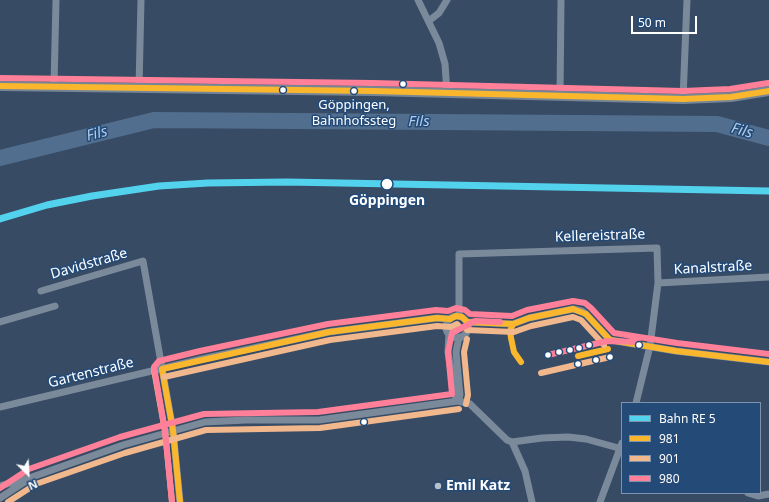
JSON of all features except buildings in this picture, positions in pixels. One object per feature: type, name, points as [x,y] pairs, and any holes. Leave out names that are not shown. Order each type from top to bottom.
[{"type":"main road","points":[[0,86],[447,93],[683,99],[731,97],[769,91]]},
{"type":"street","points":[[54,86],[56,0]]},
{"type":"street","points":[[139,88],[141,0]]},
{"type":"street","points":[[418,0],[430,20],[440,43],[445,64],[447,93]]},
{"type":"street","points":[[430,20],[439,13],[447,0]]},
{"type":"street","points":[[560,96],[561,0]]},
{"type":"street","points":[[683,99],[687,0]]},
{"type":"street","name":"Kellereistraße","points":[[459,316],[459,254],[657,248],[658,283],[650,346],[636,402]]},
{"type":"street","name":"Davidstraße","points":[[41,291],[143,261],[162,369]]},
{"type":"street","name":"Kanalstraße","points":[[658,283],[742,280],[769,277]]},
{"type":"street","points":[[0,322],[55,306]]},
{"type":"street","points":[[458,401],[455,395],[450,360],[449,333],[446,327],[450,319],[459,316],[466,322],[514,324],[529,318],[573,310],[582,311],[610,340],[676,351],[769,362]]},
{"type":"street","name":"Gartenstraße","points":[[0,407],[329,332],[437,318],[450,319]]},
{"type":"street","points":[[458,401],[460,395],[456,352],[460,337],[467,331],[466,322]]},
{"type":"street","points":[[449,333],[454,337],[460,337]]},
{"type":"street","points":[[162,369],[173,430],[180,502]]},
{"type":"street","points":[[0,486],[32,477],[123,444],[205,422],[332,418],[458,401],[470,404],[507,440],[512,442],[542,438],[568,437],[586,439],[621,447],[600,502]]},
{"type":"street","points":[[512,442],[525,471],[532,502]]},
{"type":"street","points":[[0,498],[32,477]]},
{"type":"street","points":[[755,499],[769,494]]},
{"type":"waterway","name":"Fils","points":[[0,158],[154,120],[717,124],[769,138]]},
{"type":"transit line","name":"980","points":[[0,78],[373,83],[683,91],[730,89],[768,83]]},
{"type":"transit line","name":"981","points":[[0,86],[373,91],[683,99],[731,97],[769,91]]},
{"type":"transit line","points":[[0,219],[47,205],[92,196],[159,186],[208,183],[287,182],[769,191]]},
{"type":"transit line","name":"980","points":[[172,502],[165,431],[154,367],[159,361],[328,324],[436,310],[448,311],[456,308],[465,310],[470,314],[512,316],[527,310],[573,301],[585,303],[614,333],[677,343],[769,354]]},
{"type":"transit line","name":"981","points":[[467,322],[513,324],[529,318],[573,309],[586,314],[610,340],[676,351],[769,362]]},
{"type":"transit line","name":"981","points":[[162,369],[329,332],[437,318],[450,319],[456,316],[462,317],[467,322]]},
{"type":"transit line","name":"901","points":[[467,330],[514,332],[531,326],[573,317],[581,320],[604,345]]},
{"type":"transit line","name":"980","points":[[0,488],[29,469],[120,437],[204,414],[318,412],[452,394],[448,352],[452,333],[475,321],[500,322]]},
{"type":"transit line","name":"901","points":[[164,377],[330,340],[437,326],[451,327],[457,324],[461,328]]},
{"type":"transit line","name":"981","points":[[513,324],[510,331],[511,338],[514,352],[521,362]]},
{"type":"transit line","name":"901","points":[[466,404],[468,395],[464,352],[467,339]]},
{"type":"transit line","name":"980","points":[[548,355],[607,341],[638,342]]},
{"type":"transit line","name":"981","points":[[578,356],[608,349]]},
{"type":"transit line","name":"901","points":[[541,373],[610,357]]},
{"type":"transit line","name":"981","points":[[162,369],[173,430],[180,502]]},
{"type":"transit line","name":"901","points":[[154,370],[165,431],[172,502]]},
{"type":"transit line","name":"901","points":[[8,502],[36,484],[125,453],[206,430],[320,428],[459,409]]},
{"type":"place","name":"Göppingen, Bahnhofssteg","points":[[354,91]]},
{"type":"place","name":"Göppingen","points":[[387,184]]},
{"type":"place","name":"Emil Katz","points":[[438,486]]}]
